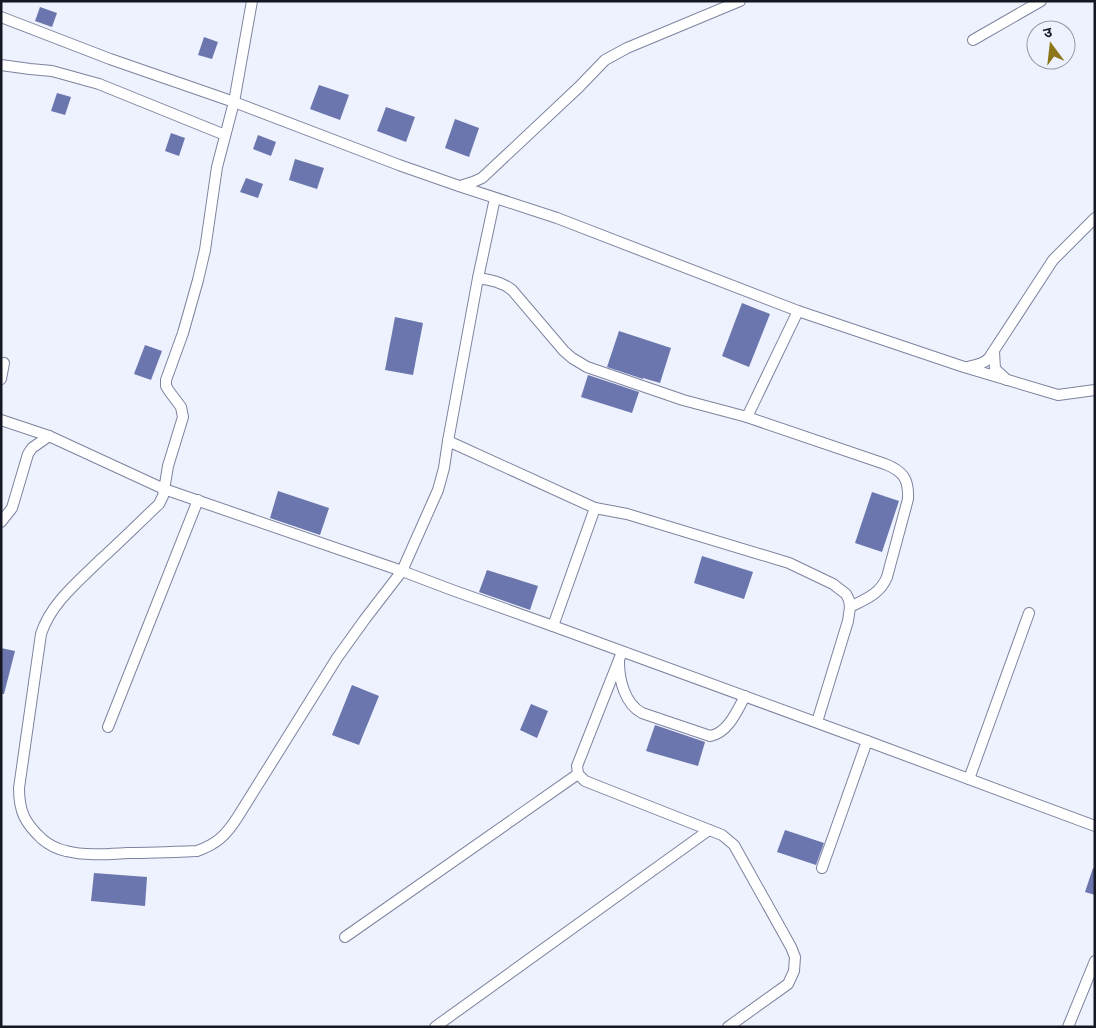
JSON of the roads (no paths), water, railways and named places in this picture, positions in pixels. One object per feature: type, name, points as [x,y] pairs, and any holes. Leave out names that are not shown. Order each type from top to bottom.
[{"type":"lane","points":[[252,1],[234,102],[217,167],[207,241],[183,332],[166,380],[166,386],[181,407],[183,417],[168,466],[163,496],[159,504],[66,594],[44,624],[18,788],[19,800],[25,820],[31,829],[47,843],[66,852],[91,854],[197,851],[218,841],[238,818],[337,658],[402,571],[438,490],[444,468],[494,198]]},
{"type":"lane","points":[[458,186],[482,178],[605,60],[627,48],[740,1]]},
{"type":"lane","points":[[973,40],[1041,1]]},
{"type":"lane","points":[[1,17],[110,59],[234,102],[458,186],[557,218],[798,311],[964,368],[1058,395],[1095,390]]},
{"type":"lane","points":[[1,64],[60,73],[99,84],[225,135]]},
{"type":"lane","points":[[964,368],[986,362],[1053,260],[1095,218]]},
{"type":"lane","points":[[478,278],[506,285],[564,351],[583,365],[683,400],[747,417],[885,464],[897,470],[904,477],[908,499],[887,577],[875,595],[850,607]]},
{"type":"lane","points":[[747,417],[798,311]]},
{"type":"lane","points":[[994,351],[995,369],[1008,381]]},
{"type":"lane","points":[[1,379],[4,363]]},
{"type":"lane","points":[[1,420],[49,436],[164,489],[402,571],[817,722],[1095,826]]},
{"type":"lane","points":[[1,522],[12,508],[28,454],[37,444],[49,436]]},
{"type":"lane","points":[[448,441],[595,508],[627,514],[789,562],[832,584],[846,594],[850,607],[848,620],[817,722]]},
{"type":"lane","points":[[108,727],[198,500]]},
{"type":"lane","points":[[553,626],[595,508]]},
{"type":"lane","points":[[969,779],[1030,613]]},
{"type":"lane","points":[[622,652],[619,670],[625,692],[632,707],[642,714],[712,736],[726,726],[745,696]]},
{"type":"lane","points":[[622,652],[577,766],[578,774],[585,781],[722,834],[734,846],[791,946],[795,957],[794,971],[788,984],[728,1027]]},
{"type":"lane","points":[[822,868],[868,741]]},
{"type":"lane","points":[[345,937],[578,774]]},
{"type":"lane","points":[[435,1027],[709,830]]},
{"type":"lane","points":[[1068,1027],[1095,961]]}]
